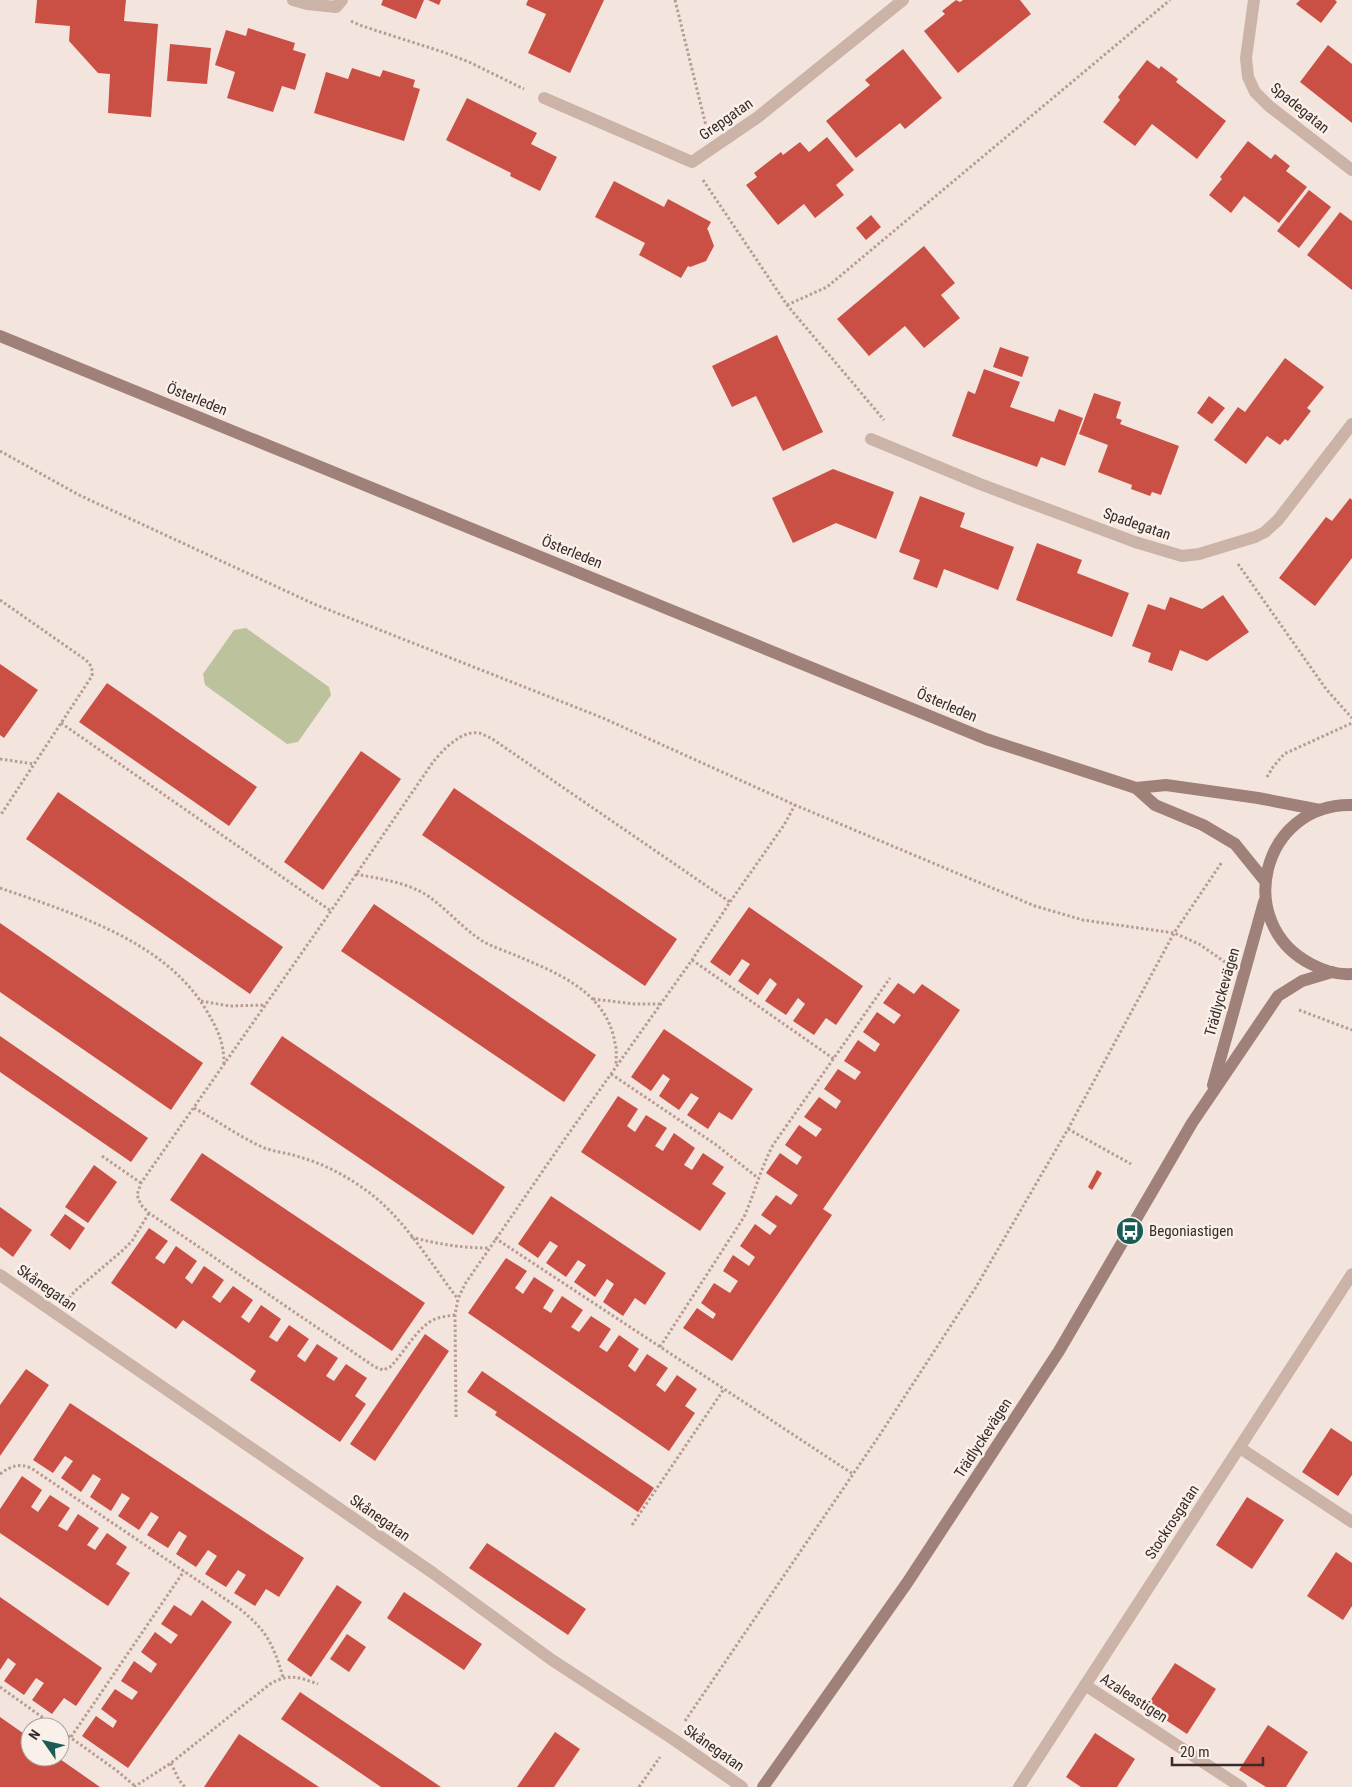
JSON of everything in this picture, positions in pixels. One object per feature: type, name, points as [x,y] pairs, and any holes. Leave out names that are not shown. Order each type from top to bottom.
[{"type":"main road","name":"Österleden","points":[[0,336],[986,739],[1136,788],[1155,805],[1203,825],[1235,844],[1265,880]]},
{"type":"main road","name":"Österleden","points":[[1136,788],[1166,785],[1258,798],[1320,810]]},
{"type":"main road","name":"Trädlyckevägen","points":[[1352,805],[1340,804],[1320,810],[1296,823],[1278,843],[1272,854],[1265,880],[1265,898],[1273,927],[1292,951],[1317,967],[1332,972],[1352,974]]},
{"type":"main road","name":"Trädlyckevägen","points":[[1210,1094],[1265,898]]},
{"type":"main road","name":"Trädlyckevägen","points":[[763,1787],[908,1583],[1059,1351],[1210,1094],[1278,996],[1302,981],[1332,972]]},
{"type":"street","points":[[293,0],[307,4],[339,4]]},
{"type":"street","name":"Grepgatan","points":[[692,162],[758,117],[903,0]]},
{"type":"street","name":"Spadegatan","points":[[1254,0],[1246,58],[1248,78],[1255,92],[1269,106],[1352,170]]},
{"type":"street","points":[[544,98],[692,162]]},
{"type":"street","name":"Spadegatan","points":[[871,439],[980,484],[1135,542],[1182,556],[1226,547],[1265,532],[1278,520],[1352,424]]},
{"type":"street","name":"Stockrosgatan","points":[[1019,1787],[1352,1274]]},
{"type":"street","name":"Skånegatan","points":[[0,1276],[433,1574],[552,1660],[673,1739],[742,1787]]},
{"type":"street","points":[[1240,1448],[1352,1522]]},
{"type":"street","name":"Azaleastigen","points":[[1085,1685],[1241,1787]]},
{"type":"path","points":[[675,0],[712,148]]},
{"type":"path","points":[[787,305],[827,287],[1170,0]]},
{"type":"path","points":[[339,4],[350,21],[452,55],[544,98]]},
{"type":"path","points":[[692,162],[787,305],[887,423]]},
{"type":"path","points":[[0,451],[79,495],[314,604],[603,718],[795,805],[1035,906],[1083,920],[1174,933],[1199,944],[1244,973]]},
{"type":"path","points":[[1226,547],[1326,690],[1352,718]]},
{"type":"path","points":[[0,600],[89,662],[93,670],[92,676],[0,816]]},
{"type":"path","points":[[61,723],[331,911]]},
{"type":"path","points":[[1258,798],[1273,767],[1284,754],[1352,723]]},
{"type":"path","points":[[454,1315],[431,1320],[390,1367],[383,1370],[375,1367],[149,1213],[137,1195],[141,1183],[442,751],[461,737],[479,733],[497,743],[730,902]]},
{"type":"path","points":[[0,759],[34,764]]},
{"type":"path","points":[[456,1417],[454,1315],[458,1299],[465,1284],[495,1238],[692,960],[784,825],[795,805]]},
{"type":"path","points":[[639,1787],[853,1474],[976,1287],[1068,1129],[1174,933],[1235,844]]},
{"type":"path","points":[[356,874],[410,887],[427,896],[470,933],[485,943],[568,978],[580,986],[603,1012],[611,1027],[615,1043],[616,1066]]},
{"type":"path","points":[[0,888],[90,921],[118,934],[168,966],[188,985],[216,1026],[224,1047],[224,1065]]},
{"type":"path","points":[[692,960],[834,1059]]},
{"type":"path","points":[[660,1347],[744,1217],[763,1164],[773,1145],[890,978]]},
{"type":"path","points":[[1278,996],[1296,1008],[1352,1030]]},
{"type":"path","points":[[592,999],[635,1004],[660,1004]]},
{"type":"path","points":[[200,1001],[229,1006],[266,1005]]},
{"type":"path","points":[[611,1074],[715,1144],[758,1178]]},
{"type":"path","points":[[194,1108],[260,1146],[313,1161],[342,1175],[371,1194],[391,1213],[411,1237],[458,1299]]},
{"type":"path","points":[[1068,1129],[1131,1164]]},
{"type":"path","points":[[102,1156],[141,1183]]},
{"type":"path","points":[[56,1314],[75,1291],[123,1250],[132,1240],[149,1213]]},
{"type":"path","points":[[411,1237],[465,1248],[489,1248]]},
{"type":"path","points":[[495,1238],[853,1474]]},
{"type":"path","points":[[632,1525],[724,1389]]},
{"type":"path","points":[[0,1474],[17,1465],[31,1468],[256,1622],[274,1650],[283,1677]]},
{"type":"path","points":[[184,1571],[70,1737],[116,1770],[134,1786],[171,1763],[270,1684],[283,1677],[301,1678],[318,1684]]},
{"type":"path","points":[[0,1687],[42,1717]]},
{"type":"path","points":[[171,1763],[179,1780],[185,1787]]},
{"type":"green space","points":[[246,628],[329,687],[331,695],[298,742],[287,744],[205,685],[203,674],[234,630]]},
{"type":"building","points":[[37,0],[126,0],[124,21],[158,24],[151,117],[108,113],[110,74],[98,73],[69,41],[70,26],[35,23]]},
{"type":"building","points":[[383,0],[424,0],[416,19],[381,5]]},
{"type":"building","points":[[428,0],[441,0],[439,5]]},
{"type":"building","points":[[528,0],[604,0],[570,73],[528,53],[546,14],[526,5]]},
{"type":"building","points":[[956,0],[960,2],[963,0],[1020,0],[1031,14],[958,73],[924,31],[945,14],[942,11]]},
{"type":"building","points":[[1300,0],[1335,0],[1337,2],[1321,23],[1296,4]]},
{"type":"building","points":[[248,28],[295,43],[293,50],[306,54],[295,90],[282,86],[273,112],[227,98],[235,72],[215,65],[226,30],[246,36]]},
{"type":"building","points":[[170,44],[211,48],[207,84],[167,81]]},
{"type":"building","points":[[1328,45],[1352,64],[1352,123],[1300,82]]},
{"type":"building","points":[[903,49],[942,98],[905,129],[900,123],[856,158],[826,121],[870,85],[865,80]]},
{"type":"building","points":[[1147,60],[1159,69],[1161,66],[1178,79],[1176,82],[1226,121],[1197,159],[1152,124],[1135,146],[1103,122],[1120,100],[1118,97]]},
{"type":"building","points":[[352,68],[380,77],[383,70],[415,80],[413,87],[420,89],[404,141],[314,113],[326,72],[348,79]]},
{"type":"building","points":[[467,98],[537,133],[531,144],[557,157],[540,191],[510,176],[511,173],[446,140]]},
{"type":"building","points":[[827,137],[854,170],[836,185],[844,195],[815,218],[804,204],[778,225],[746,185],[757,177],[754,173],[781,152],[783,155],[800,142],[809,152]]},
{"type":"building","points":[[1248,141],[1271,159],[1275,154],[1290,166],[1286,171],[1307,187],[1279,223],[1244,196],[1231,213],[1209,195],[1222,179],[1220,177]]},
{"type":"building","points":[[614,181],[664,207],[668,199],[711,222],[707,229],[714,246],[706,261],[688,266],[681,278],[639,255],[645,243],[595,217]]},
{"type":"building","points":[[1309,190],[1331,207],[1299,248],[1277,231]]},
{"type":"building","points":[[1340,212],[1352,221],[1352,290],[1307,255]]},
{"type":"building","points":[[871,215],[881,227],[866,240],[856,228]]},
{"type":"building","points":[[924,246],[955,283],[941,295],[960,318],[924,348],[905,326],[869,356],[837,319]]},
{"type":"building","points":[[777,335],[823,432],[783,451],[756,396],[732,407],[712,366]]},
{"type":"building","points":[[1000,347],[1029,357],[1022,377],[993,367]]},
{"type":"building","points":[[1285,358],[1324,387],[1307,408],[1311,411],[1288,441],[1285,439],[1280,445],[1267,436],[1246,464],[1214,440],[1238,407],[1245,412]]},
{"type":"building","points":[[984,369],[1020,382],[1010,407],[1054,422],[1059,409],[1083,418],[1065,466],[1041,457],[1037,467],[952,436],[968,391],[975,394]]},
{"type":"building","points":[[1094,393],[1121,402],[1116,418],[1122,420],[1120,424],[1179,446],[1161,495],[1152,492],[1150,496],[1131,489],[1132,485],[1098,472],[1108,445],[1079,434]]},
{"type":"building","points":[[1209,396],[1225,408],[1212,424],[1197,413]]},
{"type":"building","points":[[833,469],[894,492],[876,539],[836,523],[793,543],[772,498]]},
{"type":"building","points":[[920,496],[965,513],[960,527],[1014,547],[998,590],[944,569],[937,588],[913,579],[920,560],[899,552]]},
{"type":"building","points":[[1350,498],[1352,500],[1352,558],[1315,606],[1279,578],[1326,517],[1332,521]]},
{"type":"building","points":[[1037,543],[1082,560],[1077,573],[1129,593],[1112,637],[1016,600]]},
{"type":"building","points":[[1223,595],[1249,632],[1207,661],[1180,650],[1172,671],[1148,662],[1151,653],[1132,646],[1148,604],[1165,610],[1170,597],[1202,609]]},
{"type":"building","points":[[0,664],[38,690],[4,738],[0,735]]},
{"type":"building","points":[[107,683],[257,787],[229,826],[79,722]]},
{"type":"building","points":[[361,751],[401,779],[323,890],[284,862]]},
{"type":"building","points":[[454,788],[677,939],[645,986],[422,835]]},
{"type":"building","points":[[58,792],[283,947],[250,994],[26,839]]},
{"type":"building","points":[[374,904],[596,1055],[564,1102],[341,951]]},
{"type":"building","points":[[749,907],[863,986],[836,1025],[826,1018],[814,1035],[793,1021],[805,1004],[798,998],[786,1015],[765,1001],[777,984],[770,978],[758,995],[738,981],[750,964],[742,959],[730,976],[710,962]]},
{"type":"building","points":[[0,923],[203,1063],[171,1110],[0,992]]},
{"type":"building","points":[[898,983],[914,994],[922,984],[960,1010],[823,1209],[832,1215],[732,1361],[683,1328],[697,1308],[713,1319],[716,1314],[701,1303],[714,1283],[730,1293],[738,1281],[723,1271],[733,1255],[749,1266],[755,1257],[740,1246],[755,1224],[770,1235],[777,1226],[761,1215],[776,1195],[791,1205],[798,1195],[766,1173],[780,1153],[797,1165],[802,1157],[785,1145],[799,1125],[816,1137],[822,1129],[804,1117],[819,1097],[836,1109],[841,1101],[824,1089],[838,1069],[855,1080],[861,1072],[844,1061],[858,1040],[875,1052],[880,1044],[863,1032],[877,1012],[894,1024],[901,1015],[883,1003]]},
{"type":"building","points":[[664,1029],[753,1089],[732,1120],[719,1112],[708,1129],[687,1115],[699,1098],[691,1093],[679,1110],[659,1096],[670,1079],[663,1074],[651,1091],[631,1077]]},
{"type":"building","points":[[0,1036],[148,1138],[131,1162],[0,1072]]},
{"type":"building","points":[[282,1036],[505,1187],[473,1235],[250,1084]]},
{"type":"building","points":[[618,1096],[638,1109],[627,1126],[635,1132],[646,1115],[667,1128],[655,1146],[663,1151],[674,1133],[695,1148],[684,1165],[692,1170],[703,1153],[724,1167],[712,1184],[726,1193],[700,1231],[581,1152]]},
{"type":"building","points":[[202,1153],[425,1303],[392,1351],[170,1200]]},
{"type":"building","points":[[94,1165],[117,1182],[88,1223],[65,1207]]},
{"type":"building","points":[[1097,1170],[1102,1173],[1092,1190],[1088,1187]]},
{"type":"building","points":[[551,1196],[666,1273],[645,1305],[635,1298],[623,1316],[603,1302],[614,1284],[607,1279],[595,1297],[574,1282],[586,1265],[578,1260],[566,1277],[546,1263],[558,1246],[550,1241],[538,1258],[518,1244]]},
{"type":"building","points":[[0,1207],[32,1230],[13,1257],[0,1247]]},
{"type":"building","points":[[65,1214],[85,1228],[70,1250],[50,1235]]},
{"type":"building","points":[[149,1228],[168,1241],[155,1258],[164,1264],[176,1246],[197,1261],[185,1278],[192,1284],[204,1266],[224,1280],[212,1297],[220,1303],[233,1286],[253,1300],[241,1317],[249,1323],[261,1305],[281,1319],[269,1337],[277,1342],[289,1325],[309,1339],[297,1356],[305,1362],[317,1344],[338,1358],[326,1376],[334,1381],[346,1364],[367,1378],[355,1396],[366,1404],[340,1442],[250,1380],[256,1371],[183,1320],[176,1329],[111,1283]]},
{"type":"building","points":[[506,1258],[527,1271],[515,1288],[523,1294],[534,1277],[554,1290],[543,1308],[551,1313],[562,1296],[583,1310],[571,1327],[579,1332],[591,1316],[611,1329],[599,1347],[607,1352],[619,1335],[639,1349],[628,1366],[635,1372],[647,1354],[668,1368],[656,1385],[665,1392],[677,1375],[697,1389],[685,1406],[695,1413],[669,1451],[468,1313]]},
{"type":"building","points":[[425,1334],[449,1351],[375,1461],[350,1444]]},
{"type":"building","points":[[26,1369],[49,1385],[0,1456],[0,1405]]},
{"type":"building","points":[[482,1371],[654,1488],[638,1512],[495,1415],[497,1412],[467,1392]]},
{"type":"building","points":[[70,1403],[304,1558],[279,1597],[266,1589],[255,1606],[234,1593],[246,1575],[238,1570],[226,1587],[205,1574],[217,1556],[208,1550],[196,1567],[176,1554],[187,1536],[179,1531],[168,1548],[147,1535],[159,1517],[151,1512],[139,1530],[118,1516],[130,1498],[122,1493],[111,1511],[90,1497],[101,1479],[93,1474],[81,1492],[61,1478],[73,1461],[65,1456],[53,1473],[33,1460]]},
{"type":"building","points":[[1331,1428],[1352,1442],[1352,1475],[1338,1496],[1302,1472]]},
{"type":"building","points":[[22,1476],[42,1490],[31,1507],[38,1512],[50,1495],[70,1508],[58,1526],[67,1531],[78,1514],[99,1528],[87,1545],[95,1550],[107,1533],[127,1547],[116,1564],[130,1573],[108,1606],[0,1533],[0,1509]]},
{"type":"building","points":[[1247,1497],[1284,1520],[1252,1569],[1216,1545]]},
{"type":"building","points":[[487,1543],[586,1609],[568,1635],[469,1568]]},
{"type":"building","points":[[1336,1552],[1352,1563],[1352,1606],[1343,1620],[1307,1596]]},
{"type":"building","points":[[337,1585],[362,1602],[311,1677],[287,1660]]},
{"type":"building","points":[[404,1592],[482,1644],[464,1670],[387,1618]]},
{"type":"building","points":[[0,1597],[102,1668],[76,1706],[64,1698],[52,1714],[32,1700],[44,1683],[36,1678],[24,1695],[4,1681],[16,1664],[8,1658],[0,1670]]},
{"type":"building","points":[[202,1600],[232,1622],[128,1768],[82,1736],[96,1716],[113,1728],[117,1721],[101,1709],[115,1689],[132,1700],[138,1692],[121,1681],[134,1661],[151,1673],[157,1664],[141,1652],[155,1632],[171,1644],[178,1635],[161,1624],[174,1605],[191,1616]]},
{"type":"building","points":[[347,1634],[366,1647],[349,1672],[330,1659]]},
{"type":"building","points":[[1175,1663],[1216,1689],[1187,1734],[1146,1707]]},
{"type":"building","points":[[300,1692],[441,1787],[381,1787],[281,1719]]},
{"type":"building","points":[[0,1717],[20,1731],[20,1767],[70,1766],[100,1787],[0,1787]]},
{"type":"building","points":[[1268,1725],[1308,1752],[1286,1787],[1266,1787],[1239,1770]]},
{"type":"building","points":[[555,1732],[580,1749],[554,1787],[517,1787]]},
{"type":"building","points":[[1095,1733],[1135,1759],[1117,1787],[1081,1787],[1066,1777]]},
{"type":"building","points":[[239,1734],[319,1787],[204,1787]]},
{"type":"place","name":"Begoniastigen","points":[[1130,1231]]}]
